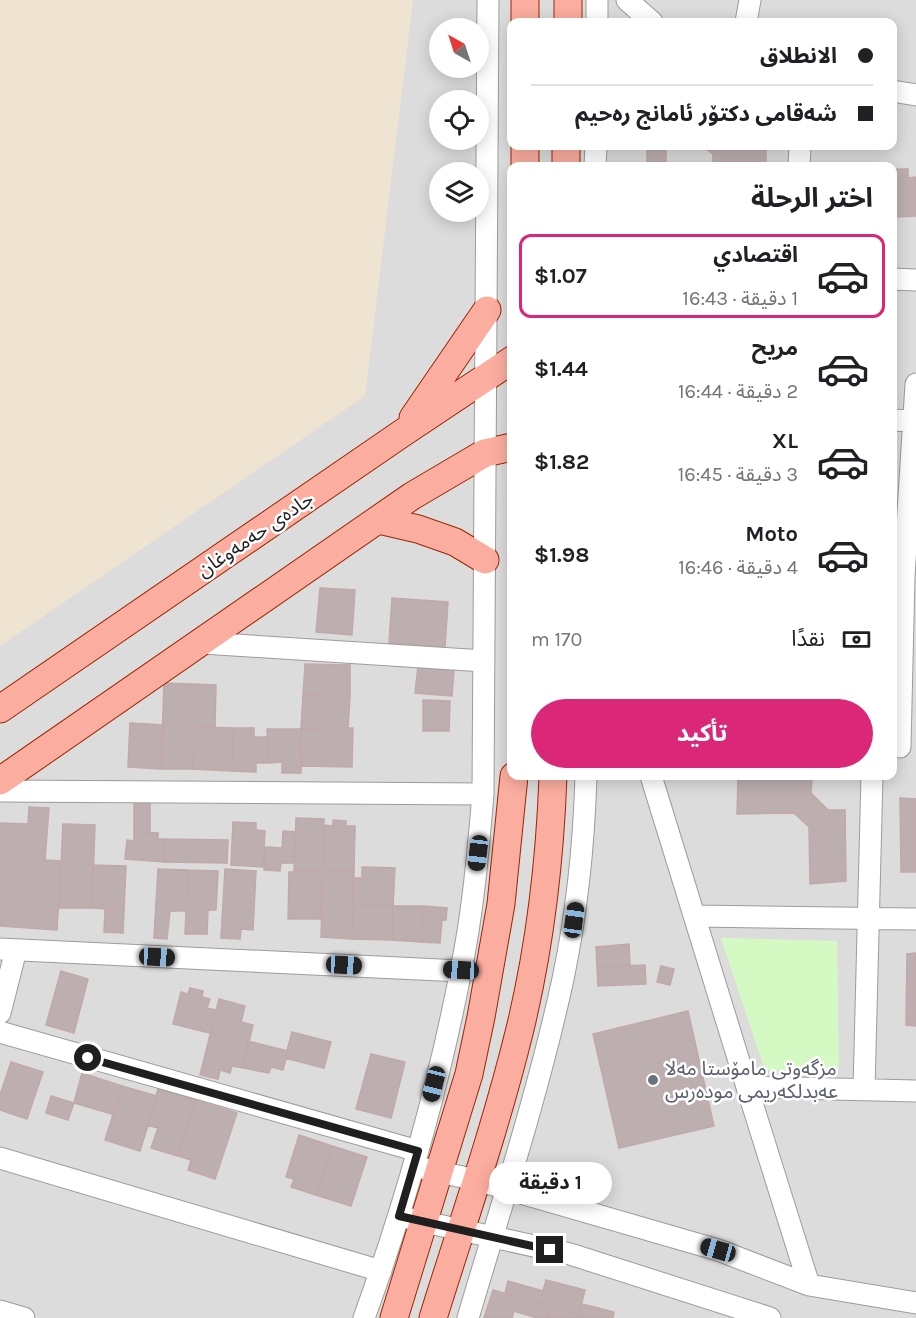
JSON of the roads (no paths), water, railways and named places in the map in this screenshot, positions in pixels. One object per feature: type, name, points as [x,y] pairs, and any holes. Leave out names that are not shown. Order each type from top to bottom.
[{"type":"main road","points":[[525,0],[525,18]]},
{"type":"main road","points":[[568,0],[568,18]]},
{"type":"main road","points":[[401,434],[487,310]]},
{"type":"main road","name":"جادەی حەمەوغان","points":[[0,709],[507,363]]},
{"type":"main road","points":[[0,782],[412,496],[485,453],[507,448]]},
{"type":"main road","points":[[379,520],[418,529],[455,542],[485,560]]},
{"type":"main road","points":[[394,1318],[423,1163],[469,1074],[482,1017],[501,904],[514,780]]},
{"type":"main road","points":[[433,1318],[506,1083],[532,970],[548,856],[553,780]]},
{"type":"street","points":[[423,1163],[461,970],[478,853],[483,794],[488,0]]},
{"type":"street","points":[[597,0],[597,18]]},
{"type":"street","points":[[627,0],[647,18]]},
{"type":"street","points":[[747,18],[750,0]]},
{"type":"street","points":[[897,92],[916,95]]},
{"type":"street","points":[[897,279],[916,280]]},
{"type":"street","points":[[903,747],[898,577],[903,421],[916,384]]},
{"type":"street","points":[[202,642],[484,661]]},
{"type":"street","points":[[468,1318],[550,1035],[563,978],[574,920],[581,862],[586,780]]},
{"type":"street","points":[[652,780],[809,1285]]},
{"type":"street","points":[[864,1089],[872,780]]},
{"type":"street","points":[[0,791],[483,794]]},
{"type":"street","points":[[695,916],[916,919]]},
{"type":"street","points":[[0,1012],[8,950],[461,970]]},
{"type":"street","points":[[0,1032],[476,1180],[718,1250],[809,1285],[916,1304]]},
{"type":"street","points":[[747,1087],[916,1090]]},
{"type":"street","points":[[0,1158],[381,1271]]},
{"type":"street","points":[[364,1318],[381,1271],[411,1219],[570,1254],[770,1318]]},
{"type":"street","points":[[0,1311],[24,1318]]},
{"type":"place","name":"مزگەوتی مامۆستا مەلا عەبدلکەریمی مودەرس","points":[[653,1080]]}]
